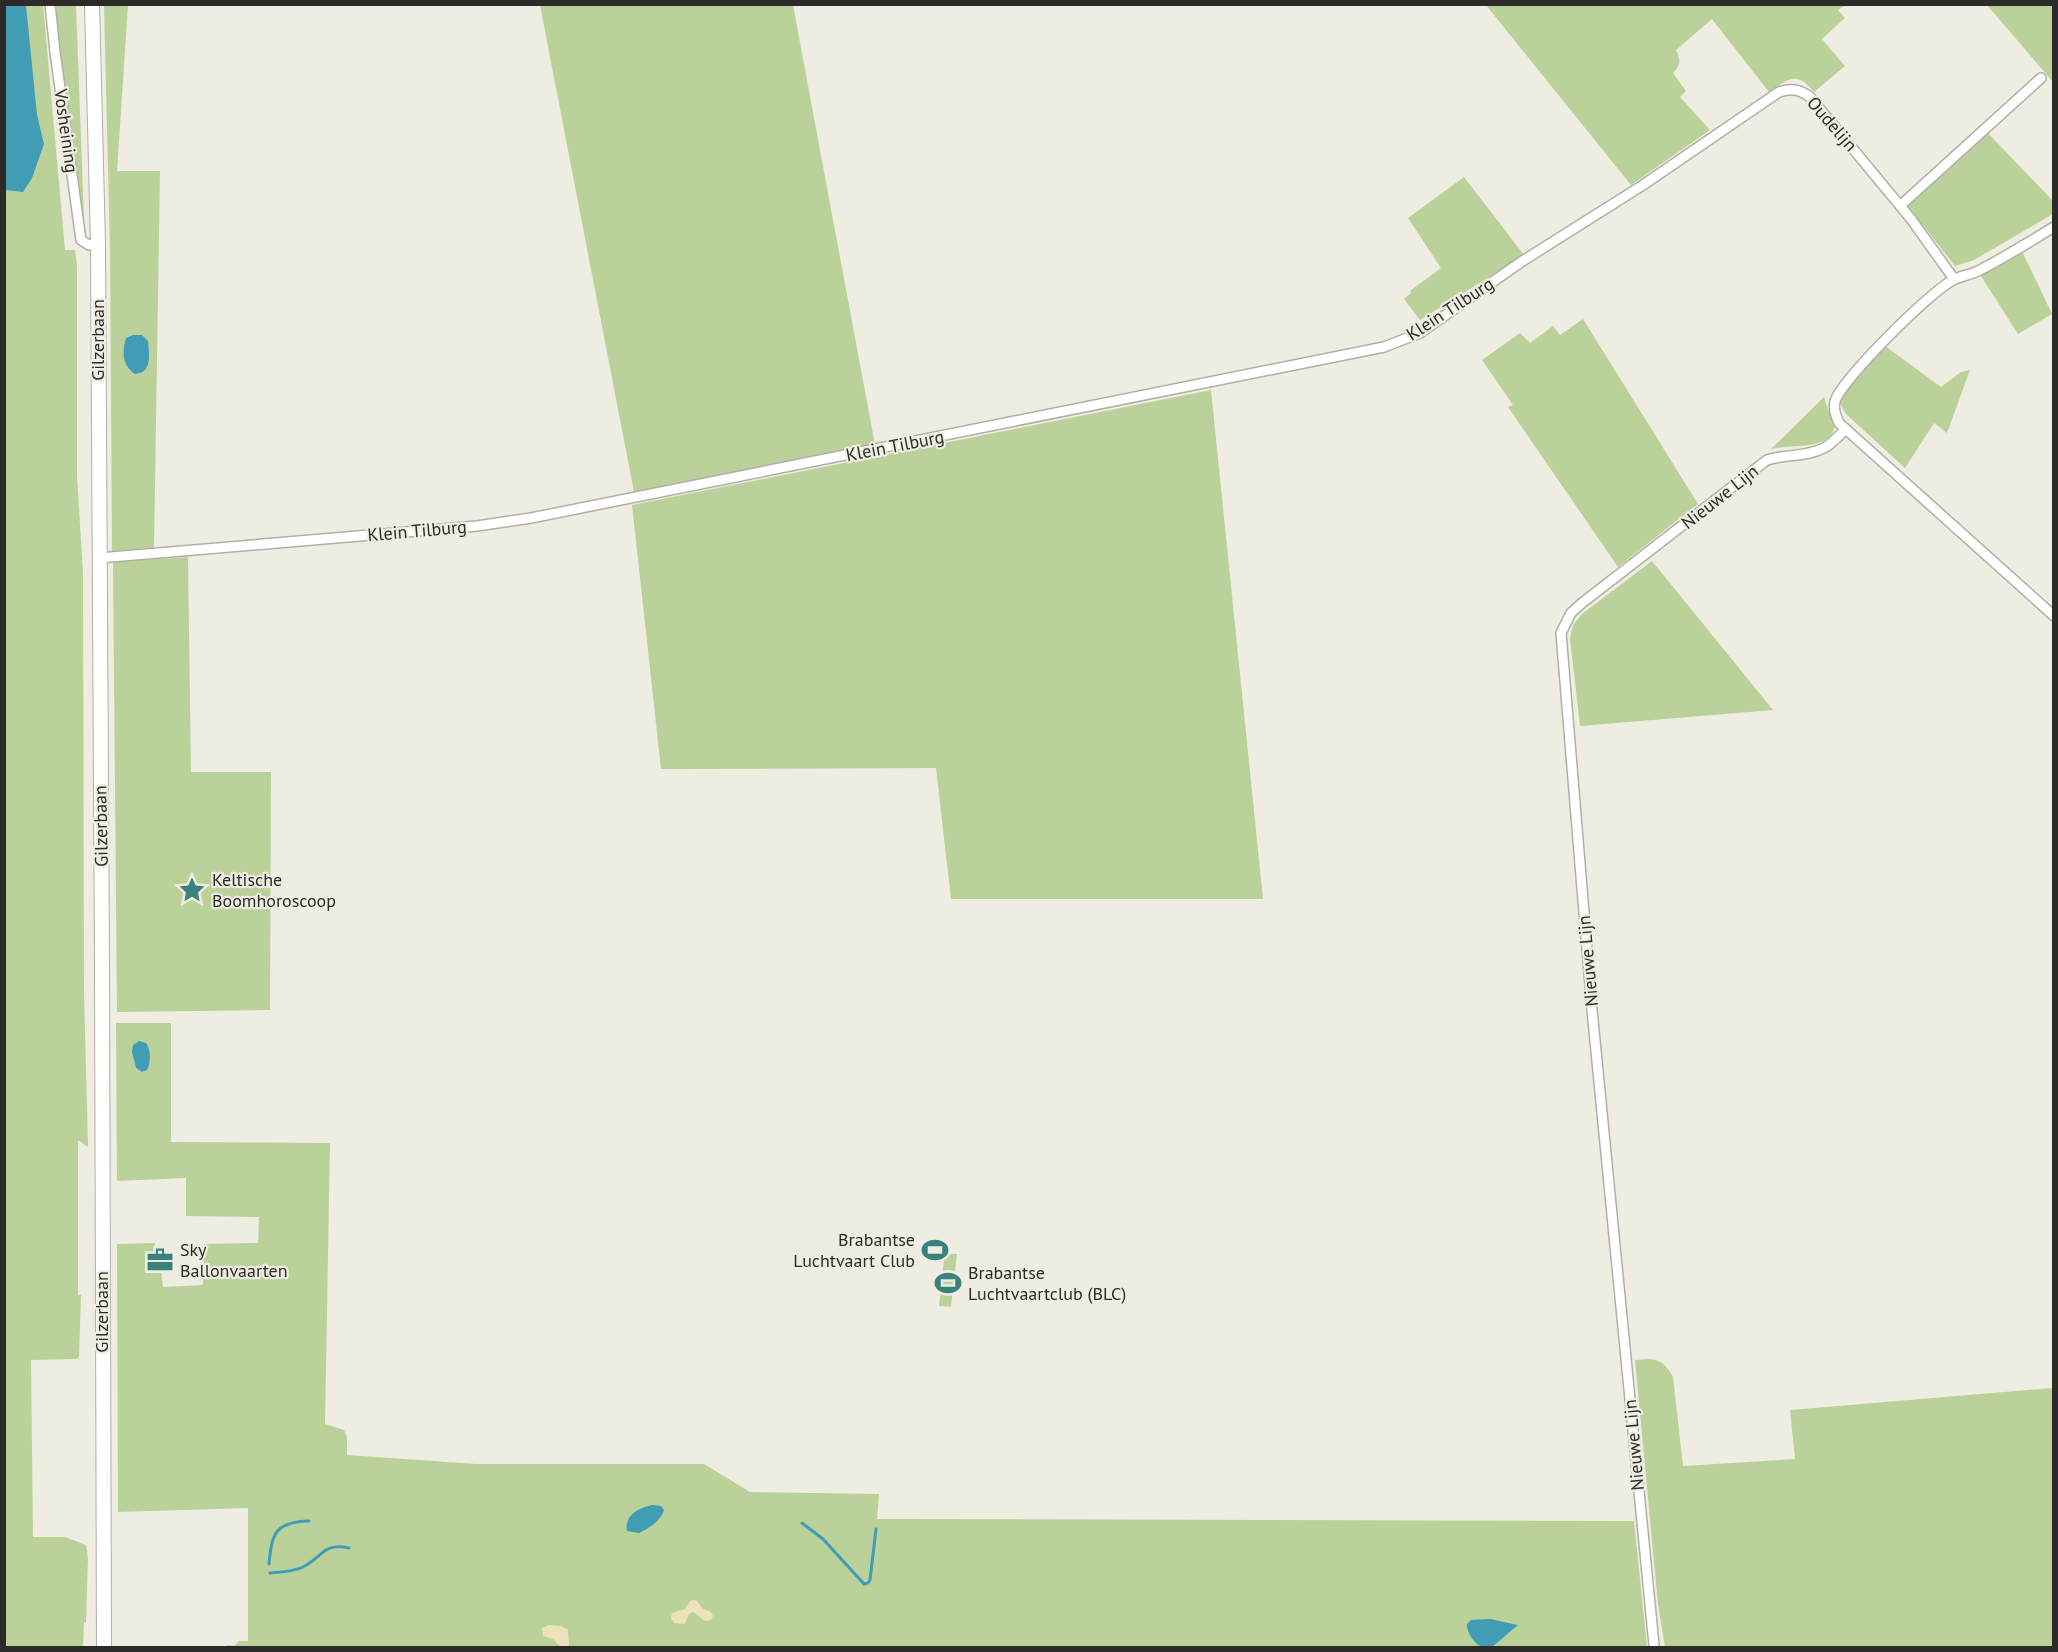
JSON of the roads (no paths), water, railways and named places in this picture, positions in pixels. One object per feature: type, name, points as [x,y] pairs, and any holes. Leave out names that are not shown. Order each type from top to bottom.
[{"type":"street","name":"Vosheining","points":[[51,4],[55,52],[81,240],[89,245],[98,244]]},
{"type":"street","name":"Gilzerbaan","points":[[92,4],[98,244],[104,1647]]},
{"type":"street","points":[[1901,205],[2041,78]]},
{"type":"street","name":"Oudelijn","points":[[1642,185],[1779,92],[1789,89],[1803,92],[1810,97],[1901,205],[1954,279]]},
{"type":"street","name":"Klein Tilburg","points":[[99,558],[477,526],[531,518],[1384,347],[1420,333],[1521,262],[1642,185]]},
{"type":"street","points":[[2054,227],[1978,271],[1954,279],[1912,314],[1876,351],[1840,392],[1835,403],[1835,413],[1839,423],[2054,616]]},
{"type":"street","name":"Nieuwe Lijn","points":[[1654,1645],[1592,1010],[1562,633],[1571,613],[1582,603],[1767,460],[1779,456],[1806,454],[1826,447],[1846,429]]},
{"type":"water","points":[[4,5],[26,5],[37,115],[44,144],[32,178],[23,192],[5,190]]},
{"type":"water","points":[[142,335],[148,341],[149,352],[147,367],[141,373],[135,374],[125,362],[124,353],[126,338]]},
{"type":"water","points":[[139,1041],[146,1043],[150,1053],[147,1070],[142,1072],[136,1068],[132,1052],[133,1045]]},
{"type":"water","points":[[652,1505],[661,1506],[664,1510],[657,1521],[639,1533],[627,1531],[630,1517],[638,1510]]},
{"type":"water","points":[[1490,1619],[1518,1625],[1492,1647],[1482,1647],[1472,1638],[1467,1624],[1471,1620]]},
{"type":"waterway","points":[[269,1564],[277,1531],[289,1524],[309,1521]]},
{"type":"waterway","points":[[802,1523],[823,1539],[864,1584],[870,1580],[876,1529]]},
{"type":"waterway","points":[[270,1573],[299,1569],[334,1547],[349,1548]]},
{"type":"place","name":"Keltische Boomhoroscoop","points":[[192,890]]},
{"type":"place","name":"Brabantse Luchtvaart Club","points":[[935,1250]]},
{"type":"place","name":"Sky Ballonvaarten","points":[[160,1260]]},
{"type":"place","name":"Brabantse Luchtvaartclub (BLC)","points":[[948,1283]]}]
